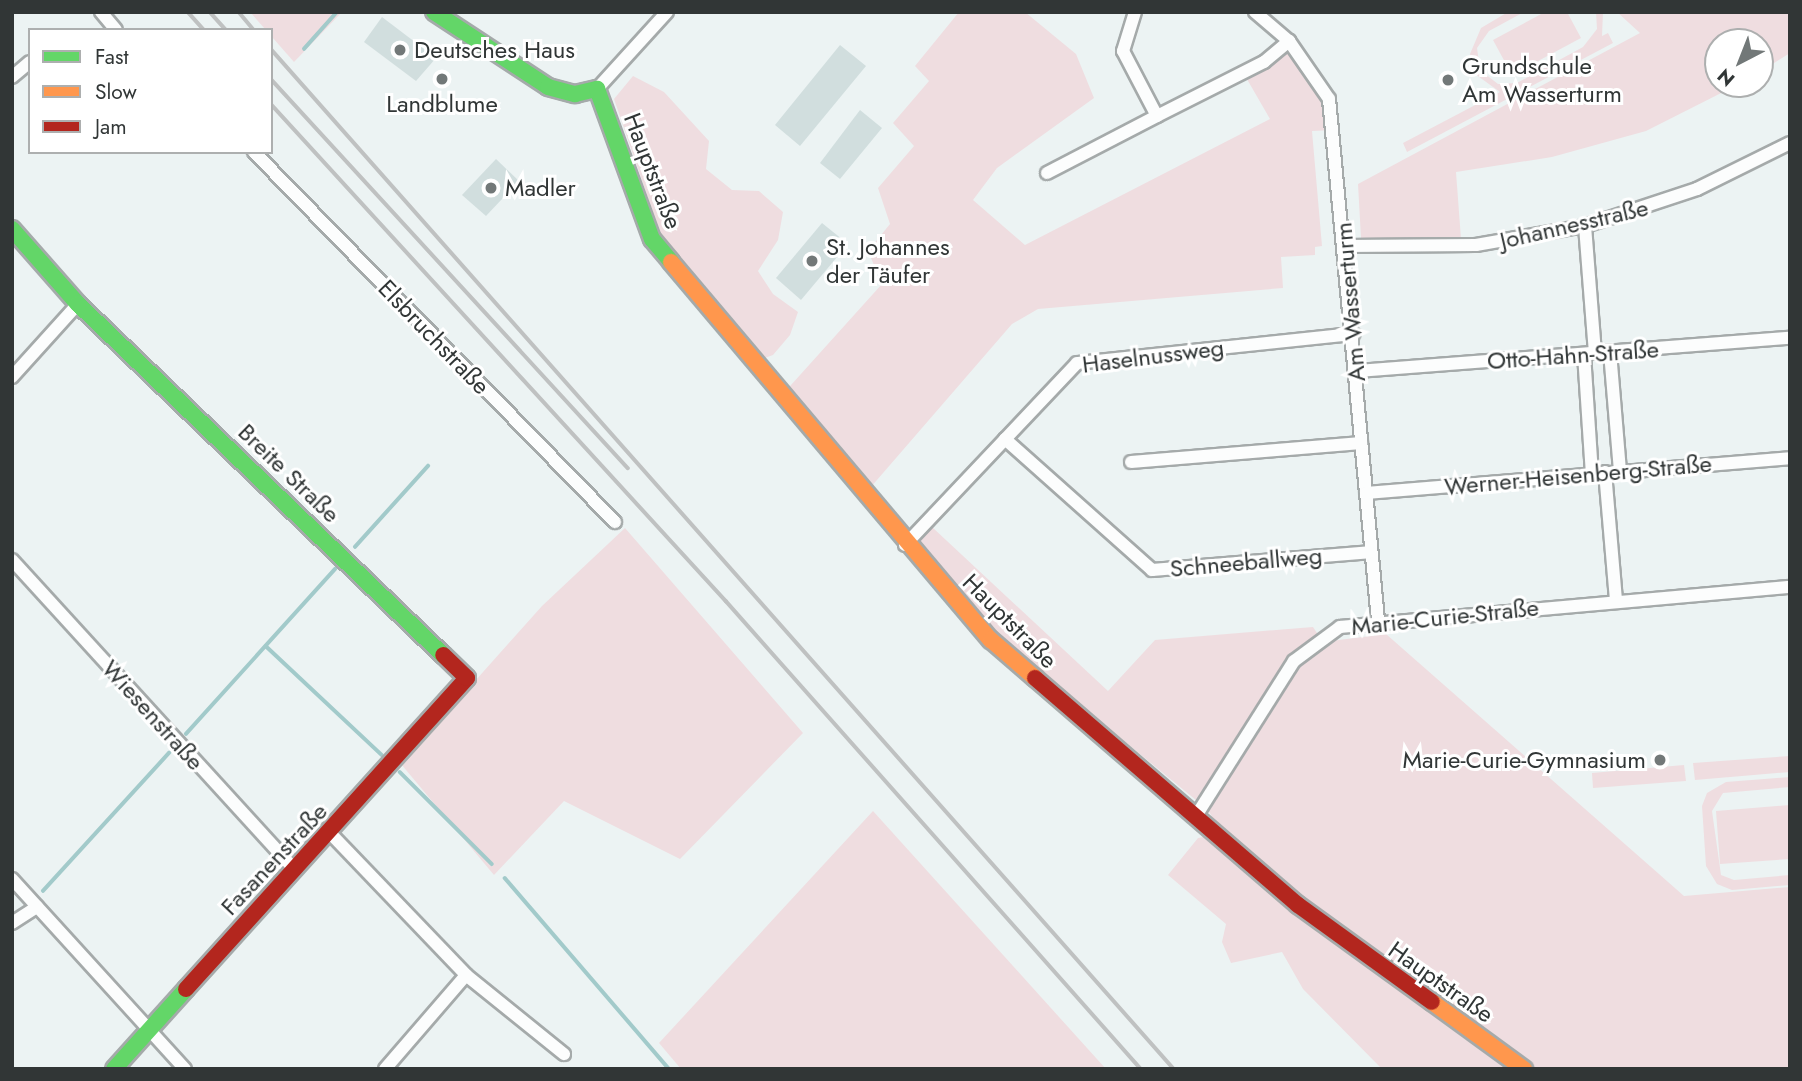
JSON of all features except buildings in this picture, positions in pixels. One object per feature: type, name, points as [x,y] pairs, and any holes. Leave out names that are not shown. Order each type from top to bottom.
[{"type":"street","points":[[101,12],[114,28]]},
{"type":"street","points":[[434,12],[548,87],[575,94],[597,89],[667,12]]},
{"type":"street","points":[[1135,12],[1123,51],[1157,116]]},
{"type":"street","name":"Am Wasserturm","points":[[1255,12],[1289,41],[1329,99],[1357,371],[1369,552],[1378,620]]},
{"type":"street","points":[[1047,173],[1254,68],[1289,41]]},
{"type":"street","points":[[12,77],[28,64]]},
{"type":"street","name":"Hauptstraße","points":[[597,89],[652,239],[905,545],[991,640],[1297,905],[1524,1069]]},
{"type":"street","name":"Johannesstraße","points":[[1345,246],[1476,245],[1585,226],[1697,189],[1790,143]]},
{"type":"street","name":"Elsbruchstraße","points":[[256,154],[615,522]]},
{"type":"street","points":[[1585,226],[1590,353],[1599,472],[1616,601]]},
{"type":"street","name":"Breite Straße","points":[[12,229],[78,304],[467,678]]},
{"type":"street","points":[[12,377],[78,304]]},
{"type":"street","name":"Haselnussweg","points":[[905,545],[1070,367],[1084,360],[1353,334]]},
{"type":"street","name":"Otto-Hahn-Straße","points":[[1357,371],[1790,338]]},
{"type":"street","points":[[1610,352],[1620,471]]},
{"type":"street","name":"Schneeballweg","points":[[1005,439],[1152,570],[1369,552]]},
{"type":"street","points":[[1131,463],[1361,443]]},
{"type":"street","name":"Werner-Heisenberg-Straße","points":[[1366,493],[1790,457]]},
{"type":"street","name":"Wiesenstraße","points":[[12,560],[294,869]]},
{"type":"street","name":"Marie-Curie-Straße","points":[[1196,816],[1307,647],[1340,628],[1378,620],[1790,587]]},
{"type":"street","name":"Fasanenstraße","points":[[114,1069],[294,869],[330,833],[467,678]]},
{"type":"street","points":[[330,833],[466,975],[565,1054]]},
{"type":"street","points":[[12,879],[185,1069]]},
{"type":"street","points":[[12,923],[37,907]]},
{"type":"street","points":[[385,1069],[466,975]]},
{"type":"shaded area","points":[[250,12],[342,12],[294,62],[273,38],[273,28],[264,28]]},
{"type":"shaded area","points":[[959,12],[1025,12],[1076,54],[1094,98],[997,168],[973,200],[1025,245],[1270,119],[1244,74],[1289,41],[1320,80],[1335,130],[1312,131],[1322,246],[1315,247],[1315,255],[1281,257],[1283,288],[1038,309],[1012,324],[864,495],[782,395],[882,284],[868,251],[890,224],[878,188],[914,146],[893,123],[929,81],[915,66]]},
{"type":"shaded area","points":[[1508,12],[1524,12],[1489,31],[1477,48],[1480,70],[1498,84],[1517,83],[1583,47],[1597,29],[1596,12],[1603,12],[1602,36],[1608,33],[1613,43],[1407,152],[1403,143],[1500,92],[1475,74],[1470,54],[1481,28]]},
{"type":"shaded area","points":[[1545,12],[1567,12],[1581,38],[1512,75],[1493,40]]},
{"type":"shaded area","points":[[1617,12],[1790,12],[1790,53],[1774,63],[1774,28],[1704,28],[1704,98],[1711,98],[1646,131],[1552,157],[1456,172],[1461,239],[1361,238],[1358,184],[1640,33]]},
{"type":"shaded area","points":[[633,76],[664,92],[709,141],[706,169],[732,190],[759,191],[783,212],[778,240],[758,271],[773,294],[798,312],[790,335],[773,355],[762,359],[661,236],[614,99]]},
{"type":"shaded area","points":[[932,527],[1108,691],[1155,640],[1313,627],[1323,642],[1386,634],[1684,896],[1790,887],[1790,1069],[1382,1069],[1303,989],[1282,952],[1231,963],[1222,942],[1226,924],[1168,875],[1198,838],[1222,833],[1208,810],[993,633],[914,543]]},
{"type":"shaded area","points":[[625,528],[803,733],[680,859],[564,801],[494,875],[401,764],[542,606]]},
{"type":"shaded area","points":[[1790,756],[1790,772],[1695,780],[1693,763]]},
{"type":"shaded area","points":[[1684,765],[1686,781],[1593,788],[1592,773]]},
{"type":"shaded area","points":[[1790,777],[1790,787],[1723,793],[1712,811],[1721,875],[1734,880],[1790,875],[1790,885],[1732,890],[1717,884],[1706,866],[1702,806],[1707,793],[1726,782]]},
{"type":"shaded area","points":[[1790,805],[1790,859],[1720,864],[1716,811]]},
{"type":"shaded area","points":[[873,811],[1106,1069],[681,1069],[659,1043]]},
{"type":"waterway","points":[[304,49],[337,12]]},
{"type":"waterway","points":[[355,547],[428,466]]},
{"type":"waterway","points":[[186,734],[335,569]]},
{"type":"waterway","points":[[266,646],[382,755]]},
{"type":"waterway","points":[[43,891],[169,753]]},
{"type":"waterway","points":[[400,772],[492,864]]},
{"type":"waterway","points":[[505,878],[669,1069]]},
{"type":"railway","points":[[188,12],[202,28]]},
{"type":"railway","points":[[210,12],[224,28]]},
{"type":"railway","points":[[239,12],[252,28]]},
{"type":"railway","points":[[273,51],[1174,1069]]},
{"type":"railway","points":[[273,81],[628,468]]},
{"type":"railway","points":[[273,106],[726,601],[1141,1069]]},
{"type":"traffic: fast","points":[[434,12],[548,87],[575,94],[597,89],[652,239],[671,262]]},
{"type":"traffic: fast","points":[[12,229],[78,304],[443,655]]},
{"type":"traffic: fast","points":[[114,1069],[186,989]]},
{"type":"traffic: slow","points":[[671,262],[991,640],[1035,678]]},
{"type":"traffic: slow","points":[[1432,1002],[1524,1069]]},
{"type":"traffic: jam","points":[[186,989],[467,678],[443,655]]},
{"type":"traffic: jam","points":[[1035,678],[1298,905],[1432,1002]]},
{"type":"place","name":"Deutsches Haus","points":[[400,50]]},
{"type":"place","name":"Landblume","points":[[442,79]]},
{"type":"place","name":"Grundschule Am Wasserturm","points":[[1448,80]]},
{"type":"place","name":"Madler","points":[[491,188]]},
{"type":"place","name":"St. Johannes der Täufer","points":[[812,261]]},
{"type":"place","name":"Marie-Curie-Gymnasium","points":[[1660,760]]}]
